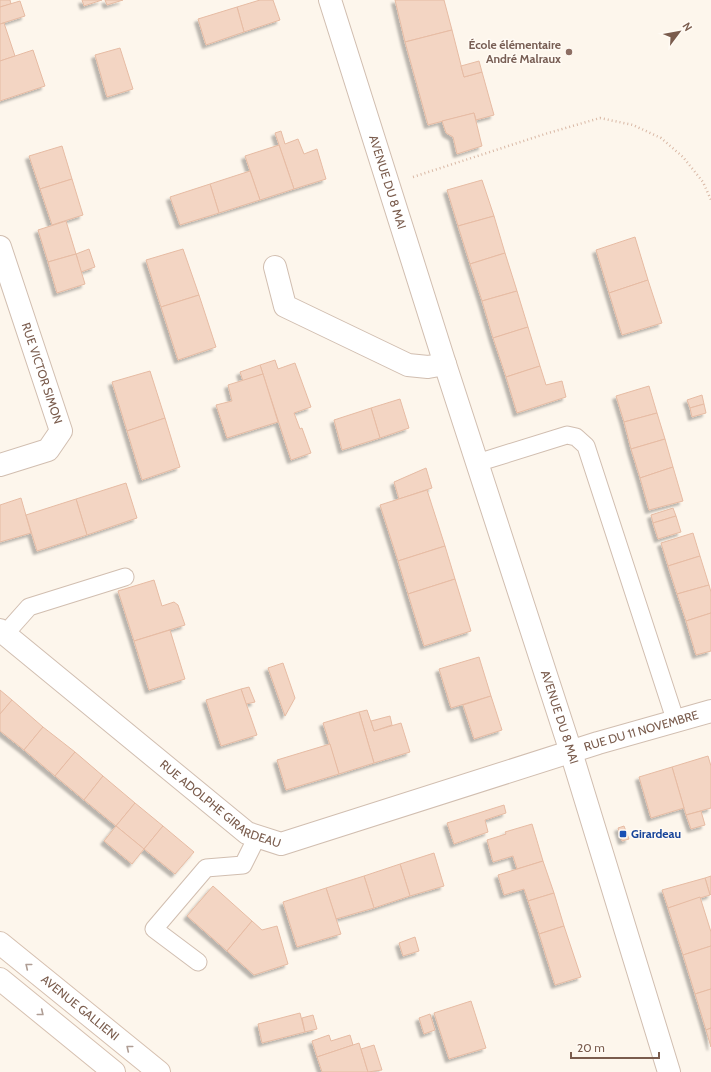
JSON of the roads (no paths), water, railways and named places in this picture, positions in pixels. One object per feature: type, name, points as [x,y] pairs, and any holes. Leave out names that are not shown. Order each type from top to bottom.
[{"type":"street","name":"AVENUE DU 8 MAI","points":[[330,0],[390,185],[445,364],[571,752],[669,1072]]},
{"type":"street","name":"RUE VICTOR SIMON","points":[[0,247],[61,431],[48,450],[0,465]]},
{"type":"street","points":[[275,267],[285,306],[408,365],[428,367],[445,364]]},
{"type":"street","name":"RUE ADOLPHE GIRARDEAU","points":[[2,632],[247,833],[281,844],[571,752]]},
{"type":"street","name":"RUE DU 11 NOVEMBRE","points":[[571,752],[711,711]]},
{"type":"street","name":"AVENUE GALLIENI","points":[[0,944],[159,1072]]},
{"type":"street","points":[[0,979],[114,1072]]},
{"type":"lane","points":[[477,463],[567,435],[576,437],[586,446],[676,722]]},
{"type":"lane","points":[[2,632],[29,607],[125,577]]},
{"type":"lane","points":[[198,962],[154,929],[206,868],[243,865],[257,837]]},
{"type":"place","name":"École élémentaire André Malraux","points":[[569,52]]},
{"type":"place","name":"Girardeau","points":[[623,834]]}]
